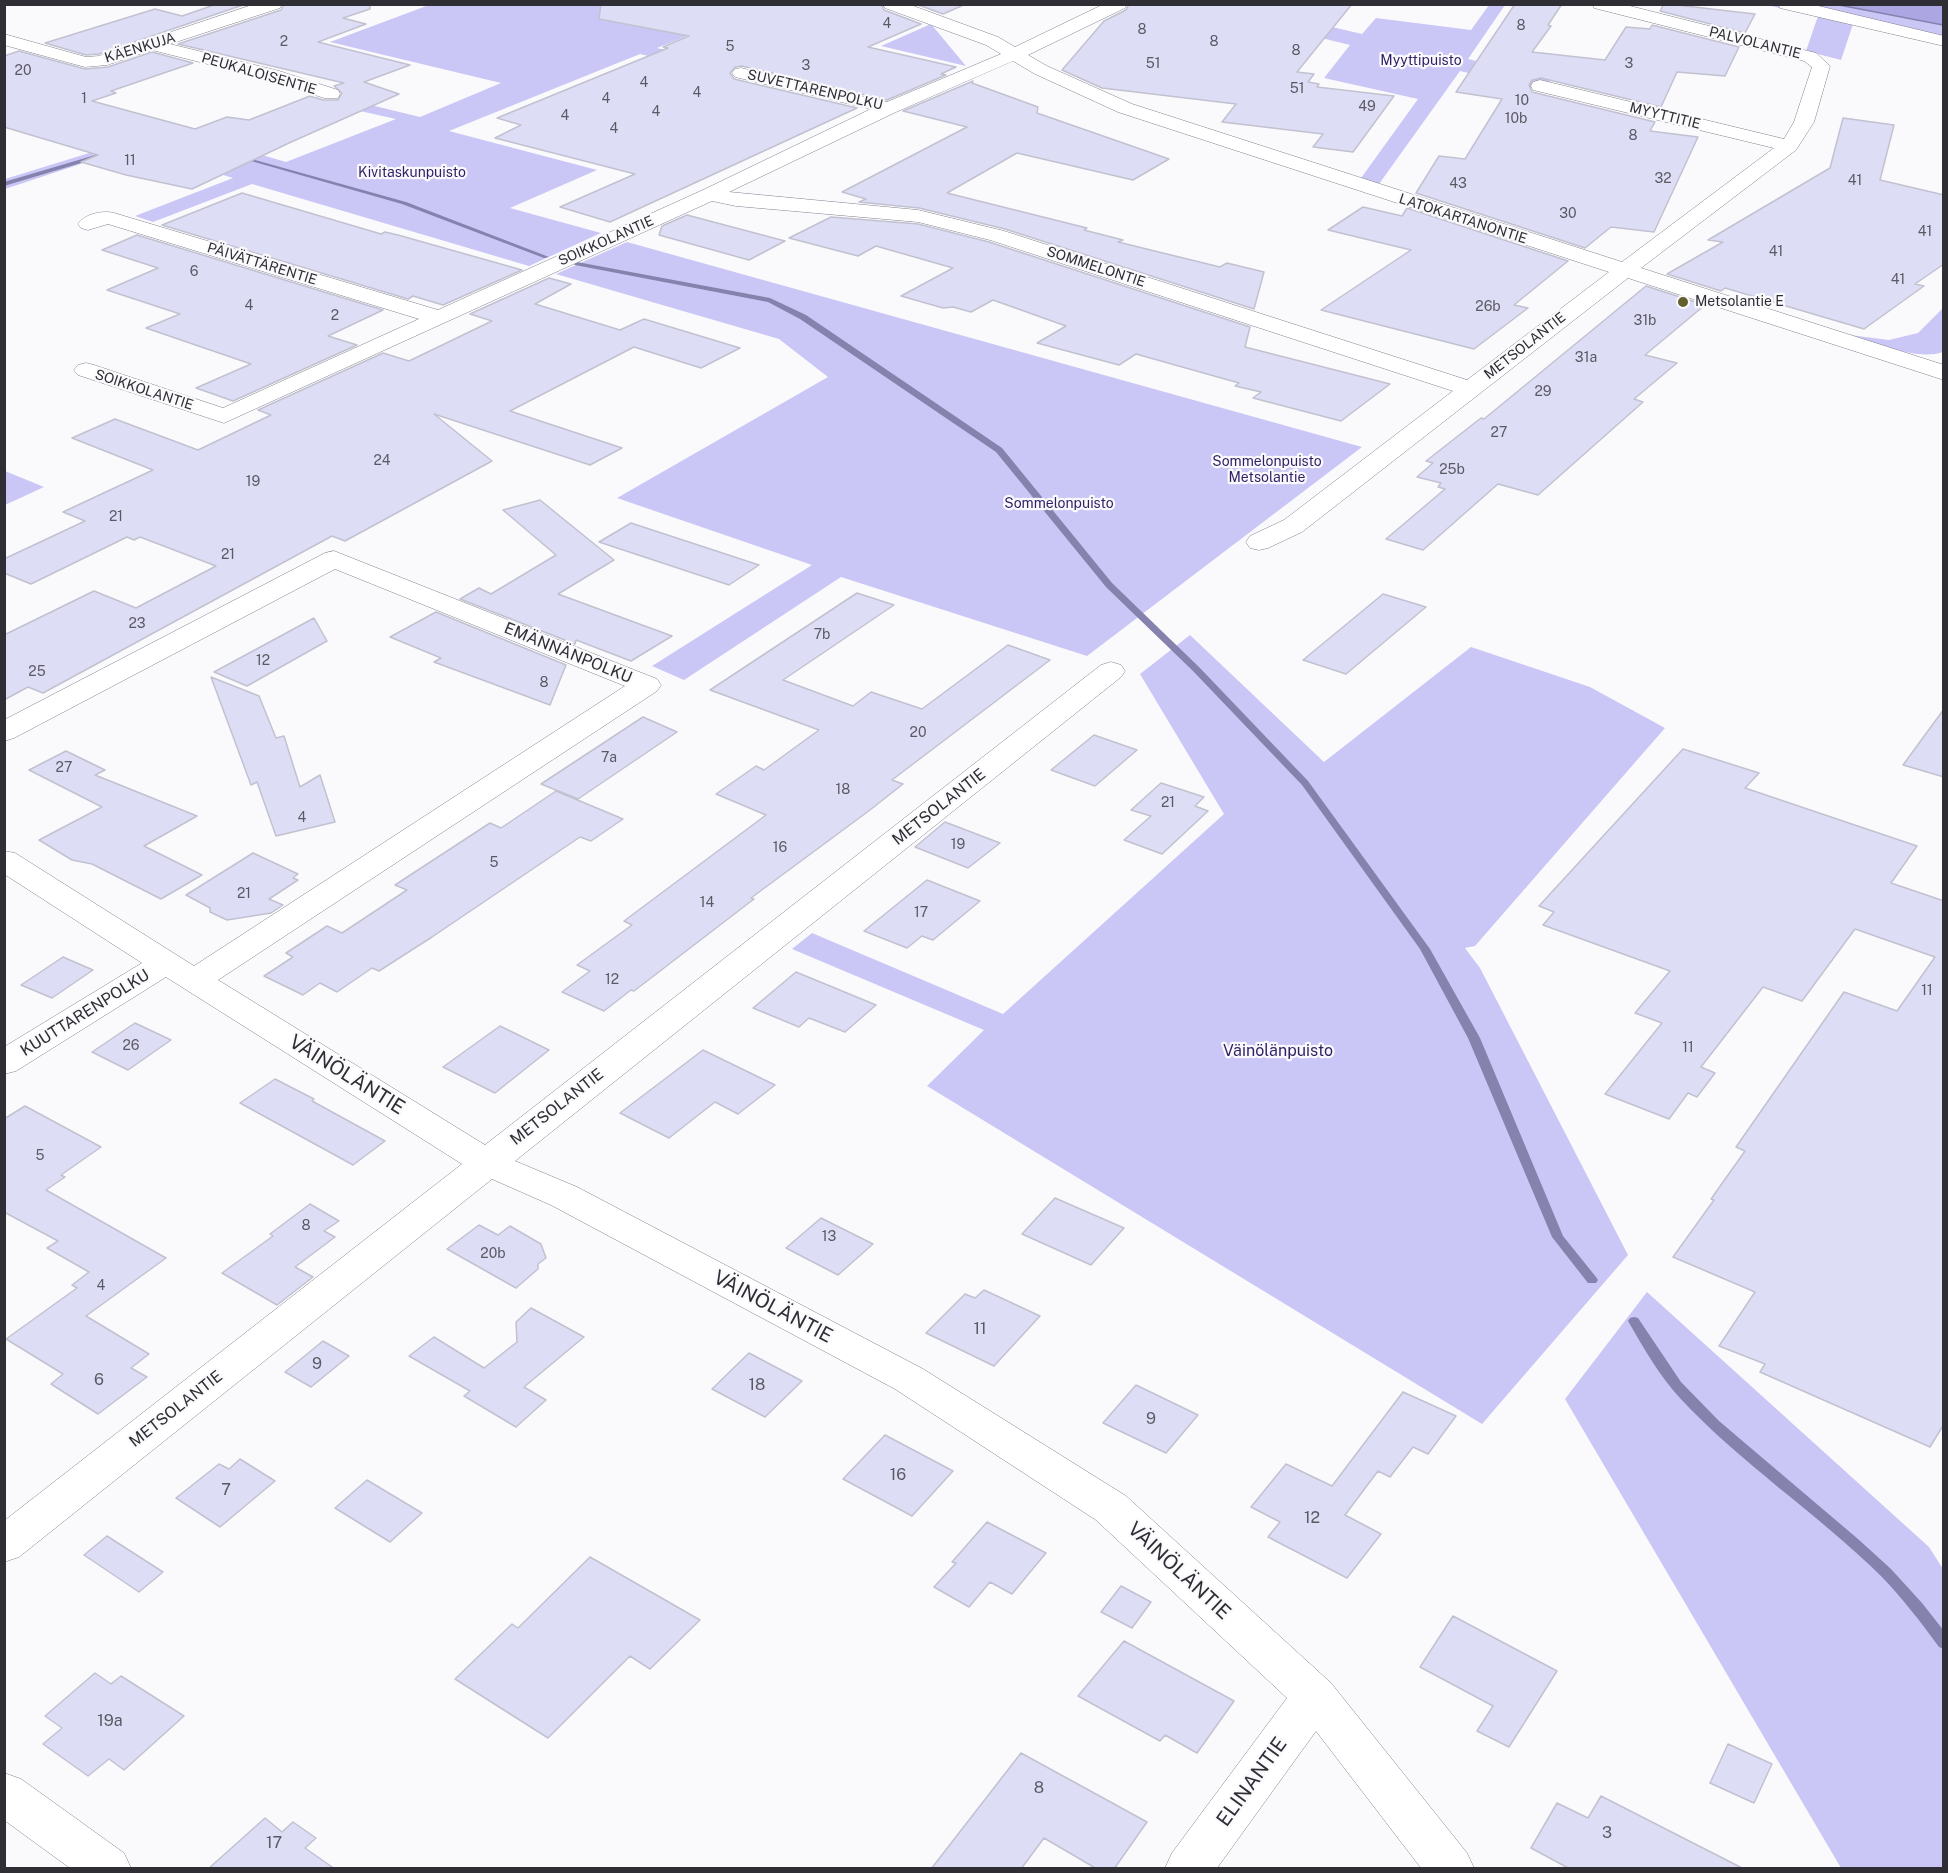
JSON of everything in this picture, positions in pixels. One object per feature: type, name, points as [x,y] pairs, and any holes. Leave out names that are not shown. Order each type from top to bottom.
[{"type":"street","name":"KÄENKUJA","points":[[4,39],[85,62],[101,61],[273,4]]},
{"type":"street","name":"LATOKARTANONTIE","points":[[891,4],[992,41],[1056,78],[1125,108],[1944,373]]},
{"type":"street","name":"SOIKKOLANTIE","points":[[86,370],[224,416],[710,194],[889,108],[1015,54],[1119,4]]},
{"type":"street","name":"PALVOLANTIE","points":[[1600,4],[1810,57],[1821,66],[1804,122],[1789,146]]},
{"type":"street","points":[[1786,4],[1944,41]]},
{"type":"street","name":"PEUKALOISENTIE","points":[[153,45],[273,75],[331,94]]},
{"type":"street","name":"SUVETTARENPOLKU","points":[[741,73],[889,108]]},
{"type":"street","name":"MYYTTITIE","points":[[1540,86],[1789,146]]},
{"type":"street","name":"METSOLANTIE","points":[[1259,542],[1293,526],[1789,146]]},
{"type":"street","name":"SOMMELONTIE","points":[[710,194],[736,200],[918,216],[997,235],[1471,388]]},
{"type":"street","name":"PÄIVÄTTÄRENTIE","points":[[88,224],[107,217],[437,317]]},
{"type":"street","name":"EMÄNNÄNPOLKU","points":[[4,732],[334,559],[647,685],[180,972]]},
{"type":"street","name":"METSOLANTIE","points":[[4,1545],[1111,671]]},
{"type":"street","name":"VÄINÖLÄNTIE","points":[[4,860],[487,1163],[564,1196],[909,1379],[1111,1509],[1315,1696],[1450,1869]]},
{"type":"street","name":"KUUTTARENPOLKU","points":[[4,1064],[180,972]]},
{"type":"street","name":"ELINANTIE","points":[[1189,1869],[1315,1696]]},
{"type":"street","points":[[4,1793],[107,1869]]},
{"type":"green space","name":"Kivitaskunpuisto","points":[[607,4],[737,16],[657,48],[720,63],[704,69],[640,54],[449,131],[597,170],[510,208],[601,233],[529,266],[252,184],[153,222],[135,216],[233,178],[132,147],[5,189],[5,179],[170,128],[286,162],[396,119],[333,105],[350,100],[420,117],[501,83],[330,42],[429,5]]},
{"type":"green space","name":"Myyttipuisto","points":[[1186,5],[1239,5],[1362,34],[1376,18],[1471,30],[1489,5],[1505,5],[1468,59],[1554,80],[1532,88],[1460,71],[1379,184],[1361,178],[1418,99],[1324,78],[1350,45]]},
{"type":"green space","points":[[1766,5],[1839,5],[1943,25],[1943,45],[1853,24],[1841,60],[1806,51],[1818,16]]},
{"type":"green space","points":[[931,24],[966,66],[881,46]]},
{"type":"green space","name":"Sommelonpuisto","points":[[627,242],[1362,447],[1087,656],[841,577],[684,680],[652,666],[812,565],[617,498],[828,377],[779,339],[556,274]]},
{"type":"green space","points":[[1943,308],[1943,352],[1909,353],[1850,335],[1889,340],[1918,333]]},
{"type":"green space","points":[[5,471],[44,487],[5,505]]},
{"type":"green space","name":"Väinölänpuisto","points":[[1190,635],[1324,762],[1471,647],[1590,687],[1665,728],[1475,946],[1465,948],[1480,968],[1628,1255],[1482,1424],[927,1086],[984,1030],[792,949],[812,933],[1003,1014],[1224,814],[1140,674]]},
{"type":"green space","points":[[1647,1292],[1929,1547],[1943,1569],[1943,1868],[1841,1868],[1565,1399]]},
{"type":"shaded area","points":[[1839,5],[1943,5],[1943,25]]},
{"type":"building","points":[[217,4],[246,4],[99,54],[86,55],[45,43],[155,9],[182,16]]},
{"type":"building","points":[[284,4],[370,4],[370,9],[343,18],[366,24],[318,42],[410,65],[364,82],[399,94],[192,189],[126,175],[81,162],[98,155],[4,127],[4,56],[19,51],[85,69],[108,67],[152,52],[193,63],[111,91],[116,93],[92,101],[195,129],[227,117],[249,120],[310,96],[323,100],[338,100],[342,93],[334,86],[344,83],[178,44],[281,10]]},
{"type":"building","points":[[601,4],[881,4],[884,10],[921,24],[868,47],[956,67],[941,74],[946,75],[887,100],[742,66],[735,67],[730,73],[734,79],[857,108],[610,222],[560,207],[635,174],[495,138],[521,125],[497,118],[668,48],[663,47],[689,36],[599,19]]},
{"type":"building","points":[[916,4],[966,4],[943,14]]},
{"type":"building","points":[[1129,4],[1352,4],[1297,72],[1314,74],[1308,82],[1319,84],[1317,87],[1394,96],[1353,152],[1313,147],[1323,134],[1222,122],[1236,104],[1102,88],[1062,70],[1104,21],[1126,10]]},
{"type":"building","points":[[1515,4],[1562,4],[1548,25],[1551,26],[1532,52],[1605,60],[1626,27],[1650,29],[1652,25],[1739,47],[1725,76],[1677,72],[1661,107],[1541,78],[1532,80],[1529,85],[1532,92],[1655,122],[1650,131],[1698,137],[1654,232],[1611,227],[1585,248],[1416,193],[1439,156],[1465,159],[1502,99],[1456,92]]},
{"type":"building","points":[[1664,4],[1755,14],[1745,33],[1660,11]]},
{"type":"building","points":[[973,81],[972,83],[1038,107],[1037,113],[1169,159],[1133,180],[1017,153],[947,193],[1087,228],[1084,230],[1123,240],[1118,242],[1220,267],[1227,263],[1264,272],[1254,309],[1005,229],[919,208],[859,202],[866,199],[842,192],[967,127],[903,111]]},
{"type":"building","points":[[1843,118],[1894,125],[1880,180],[1944,195],[1944,264],[1915,284],[1924,286],[1864,329],[1725,288],[1721,291],[1667,274],[1723,242],[1708,240],[1830,168]]},
{"type":"building","points":[[242,193],[381,234],[385,232],[398,235],[522,270],[443,305],[413,296],[408,299],[162,225]]},
{"type":"building","points":[[1363,207],[1402,216],[1407,208],[1568,261],[1514,305],[1528,308],[1474,349],[1321,310],[1411,250],[1328,230]]},
{"type":"building","points":[[687,215],[785,241],[749,260],[659,235],[662,226]]},
{"type":"building","points":[[831,217],[918,224],[989,242],[1250,327],[1245,347],[1390,384],[1341,421],[1253,398],[1261,392],[1235,386],[1239,383],[1136,354],[1119,365],[1037,343],[1066,326],[993,300],[971,312],[953,307],[943,308],[901,296],[953,268],[876,246],[858,256],[789,238]]},
{"type":"building","points":[[137,235],[383,310],[328,336],[357,345],[233,401],[196,388],[251,364],[146,328],[180,314],[107,290],[158,268],[102,250]]},
{"type":"building","points":[[549,278],[571,284],[535,304],[620,330],[644,319],[740,348],[701,368],[634,347],[510,411],[622,448],[590,465],[434,414],[492,461],[345,541],[332,536],[43,693],[28,687],[4,700],[4,635],[94,591],[136,608],[216,566],[140,537],[134,540],[127,537],[31,584],[4,573],[4,559],[85,521],[63,512],[153,470],[72,438],[115,419],[198,450],[271,415],[258,410],[383,353],[409,361],[492,321],[470,314]]},
{"type":"building","points":[[1646,286],[1705,305],[1645,355],[1677,363],[1634,399],[1643,402],[1538,495],[1498,484],[1423,550],[1386,539],[1445,489],[1438,487],[1441,483],[1417,477],[1433,463],[1426,461],[1481,418],[1484,419]]},
{"type":"building","points":[[540,500],[614,560],[558,594],[672,636],[631,661],[576,640],[575,644],[460,599],[479,588],[491,594],[556,555],[503,510]]},
{"type":"building","points":[[631,523],[759,565],[729,585],[599,542]]},
{"type":"building","points":[[857,593],[894,605],[783,680],[853,706],[871,692],[922,709],[1008,645],[1050,660],[892,780],[903,784],[751,898],[754,899],[634,991],[631,990],[604,1011],[562,992],[590,971],[577,965],[632,925],[624,921],[766,815],[716,794],[756,766],[764,770],[819,730],[710,690]]},
{"type":"building","points":[[1383,594],[1426,607],[1346,674],[1303,660]]},
{"type":"building","points":[[436,612],[566,665],[550,705],[434,662],[441,658],[390,637]]},
{"type":"building","points":[[314,618],[327,641],[247,686],[214,672]]},
{"type":"building","points":[[211,677],[259,696],[276,738],[284,736],[300,787],[320,775],[335,822],[276,836],[257,782],[251,785]]},
{"type":"building","points":[[1944,709],[1944,777],[1903,765]]},
{"type":"building","points":[[643,717],[677,732],[578,799],[541,784]]},
{"type":"building","points":[[1094,735],[1137,750],[1095,786],[1051,770]]},
{"type":"building","points":[[1683,749],[1759,773],[1745,788],[1917,846],[1891,883],[1944,901],[1944,1424],[1930,1447],[1760,1372],[1765,1364],[1719,1346],[1755,1292],[1673,1257],[1714,1200],[1711,1199],[1745,1151],[1736,1147],[1844,992],[1897,1011],[1935,957],[1855,929],[1802,1001],[1763,987],[1701,1067],[1715,1073],[1697,1097],[1688,1093],[1669,1119],[1605,1094],[1662,1023],[1635,1013],[1670,971],[1543,925],[1554,912],[1539,906]]},
{"type":"building","points":[[66,751],[105,770],[95,775],[197,816],[144,846],[202,875],[161,899],[92,864],[72,860],[39,840],[102,807],[29,770]]},
{"type":"building","points":[[1161,783],[1204,797],[1195,806],[1208,811],[1162,854],[1124,840],[1151,816],[1131,810]]},
{"type":"building","points":[[556,791],[623,819],[591,841],[580,837],[379,971],[372,968],[337,992],[320,983],[303,995],[264,976],[293,957],[286,953],[327,926],[342,933],[407,890],[395,885],[490,823],[501,828]]},
{"type":"building","points":[[945,822],[1000,843],[968,868],[915,847]]},
{"type":"building","points":[[253,853],[298,874],[293,878],[298,880],[269,899],[283,905],[271,913],[227,920],[210,912],[210,908],[186,895]]},
{"type":"building","points":[[927,880],[980,901],[933,940],[922,936],[907,948],[864,931]]},
{"type":"building","points":[[63,957],[93,970],[52,998],[21,985]]},
{"type":"building","points":[[796,972],[876,1005],[845,1032],[809,1018],[799,1027],[753,1008]]},
{"type":"building","points":[[135,1023],[171,1040],[128,1070],[92,1052]]},
{"type":"building","points":[[500,1026],[549,1050],[495,1093],[443,1067]]},
{"type":"building","points":[[703,1050],[775,1085],[738,1114],[715,1102],[669,1138],[620,1113]]},
{"type":"building","points":[[275,1079],[385,1141],[353,1165],[240,1103]]},
{"type":"building","points":[[25,1106],[101,1147],[61,1175],[65,1177],[46,1190],[166,1258],[86,1316],[149,1354],[131,1368],[147,1377],[98,1414],[51,1384],[63,1374],[6,1339],[77,1288],[72,1285],[89,1272],[47,1248],[58,1241],[4,1212],[4,1119]]},
{"type":"building","points":[[1055,1198],[1124,1228],[1091,1265],[1022,1234]]},
{"type":"building","points":[[310,1204],[339,1221],[324,1231],[335,1237],[295,1267],[313,1277],[277,1305],[222,1273],[273,1236],[270,1234]]},
{"type":"building","points":[[821,1218],[873,1244],[838,1275],[786,1248]]},
{"type":"building","points":[[479,1225],[498,1235],[510,1226],[541,1244],[546,1258],[538,1264],[538,1269],[516,1288],[447,1249]]},
{"type":"building","points":[[984,1290],[1040,1316],[994,1366],[926,1333],[965,1294],[975,1298]]},
{"type":"building","points":[[531,1308],[584,1337],[524,1387],[546,1400],[516,1427],[464,1396],[470,1391],[409,1356],[434,1337],[484,1368],[517,1342],[516,1322]]},
{"type":"building","points":[[323,1341],[349,1356],[311,1387],[285,1372]]},
{"type":"building","points":[[749,1353],[802,1381],[765,1417],[712,1389]]},
{"type":"building","points":[[1136,1385],[1198,1415],[1166,1453],[1103,1423]]},
{"type":"building","points":[[1403,1392],[1456,1416],[1428,1454],[1413,1447],[1390,1477],[1378,1471],[1345,1515],[1381,1534],[1347,1578],[1268,1537],[1280,1522],[1251,1507],[1286,1464],[1332,1486]]},
{"type":"building","points":[[885,1435],[953,1471],[912,1516],[843,1479]]},
{"type":"building","points":[[240,1459],[275,1481],[220,1527],[176,1498],[219,1464],[229,1469]]},
{"type":"building","points":[[367,1480],[422,1513],[390,1542],[335,1508]]},
{"type":"building","points":[[987,1522],[1046,1553],[1012,1594],[990,1582],[969,1607],[934,1587],[956,1563],[952,1562]]},
{"type":"building","points":[[107,1536],[163,1572],[139,1592],[84,1555]]},
{"type":"building","points":[[590,1557],[700,1620],[650,1669],[630,1656],[548,1738],[455,1679],[512,1624],[518,1628]]},
{"type":"building","points":[[1121,1586],[1151,1602],[1132,1628],[1101,1612]]},
{"type":"building","points":[[1453,1616],[1557,1671],[1509,1747],[1477,1731],[1493,1706],[1420,1667]]},
{"type":"building","points":[[1124,1641],[1234,1701],[1197,1753],[1165,1735],[1160,1741],[1078,1696]]},
{"type":"building","points":[[95,1673],[111,1684],[121,1676],[184,1716],[124,1770],[109,1759],[88,1776],[43,1744],[62,1728],[45,1716]]},
{"type":"building","points":[[1728,1744],[1772,1764],[1754,1803],[1710,1783]]},
{"type":"building","points":[[1021,1753],[1147,1822],[1114,1869],[1097,1869],[1044,1838],[1021,1869],[931,1869]]},
{"type":"building","points":[[1601,1796],[1744,1869],[1570,1869],[1531,1848],[1557,1803],[1588,1818]]},
{"type":"building","points":[[265,1818],[282,1832],[293,1822],[316,1838],[305,1848],[335,1869],[208,1869]]},
{"type":"waterway","points":[[4,184],[109,153]]},
{"type":"waterway","points":[[239,156],[404,203],[546,257]]},
{"type":"waterway","points":[[577,264],[770,300],[803,317],[999,450],[1109,585],[1196,669],[1305,783],[1425,949],[1474,1038],[1558,1237],[1592,1280]]},
{"type":"waterway","points":[[1634,1321],[1663,1367],[1683,1393],[1715,1425],[1853,1542],[1886,1573],[1917,1607],[1944,1643]]},
{"type":"place","name":"Metsolantie E","points":[[1683,302]]},
{"type":"park label","name":"Sommelonpuisto Metsolantie","points":[[1267,470]]}]
